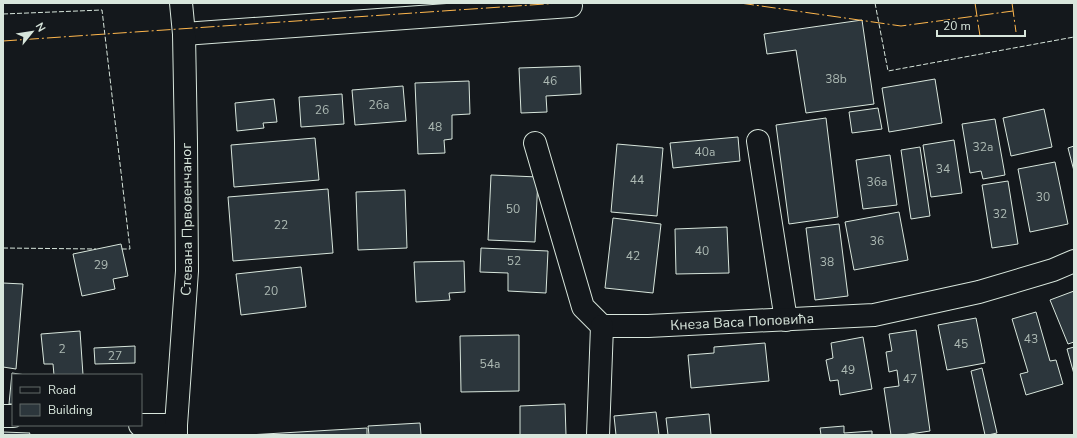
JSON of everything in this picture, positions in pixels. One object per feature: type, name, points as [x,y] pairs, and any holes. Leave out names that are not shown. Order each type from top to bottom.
[{"type":"street","name":"Стевана Првовенчаног","points":[[176,430],[188,271],[184,34],[181,3]]},
{"type":"street","points":[[184,34],[571,6]]},
{"type":"street","points":[[758,141],[786,320]]},
{"type":"street","points":[[534,143],[582,307],[602,326],[598,435]]},
{"type":"street","name":"Кнеза Васа Поповића","points":[[602,326],[648,326],[874,315],[979,292],[1053,270],[1074,261]]},
{"type":"street","points":[[142,425],[176,430]]},
{"type":"building","points":[[862,20],[874,104],[806,113],[796,50],[767,54],[764,34]]},
{"type":"building","points":[[580,66],[581,94],[546,96],[547,112],[521,113],[519,68]]},
{"type":"building","points":[[935,79],[942,123],[889,132],[882,88]]},
{"type":"building","points":[[469,81],[470,114],[452,115],[452,139],[444,140],[445,153],[418,154],[415,83]]},
{"type":"building","points":[[403,86],[406,121],[355,125],[352,90]]},
{"type":"building","points":[[342,94],[344,124],[301,127],[299,97]]},
{"type":"building","points":[[274,99],[277,122],[263,123],[264,128],[237,131],[235,103]]},
{"type":"building","points":[[878,108],[882,129],[852,133],[849,112]]},
{"type":"building","points":[[1044,109],[1052,147],[1011,156],[1003,118]]},
{"type":"building","points":[[826,118],[838,217],[789,224],[776,125]]},
{"type":"building","points":[[995,119],[1005,175],[983,179],[981,171],[970,173],[962,124]]},
{"type":"building","points":[[738,137],[740,161],[673,168],[670,143]]},
{"type":"building","points":[[315,138],[319,180],[234,187],[231,145]]},
{"type":"building","points":[[954,140],[962,193],[931,197],[923,145]]},
{"type":"building","points":[[617,144],[663,148],[657,216],[611,212]]},
{"type":"building","points":[[1074,146],[1074,171],[1068,148]]},
{"type":"building","points":[[920,147],[930,216],[911,219],[901,150]]},
{"type":"building","points":[[890,155],[897,205],[863,209],[856,160]]},
{"type":"building","points":[[1055,162],[1068,224],[1030,232],[1018,169]]},
{"type":"building","points":[[491,175],[538,177],[535,242],[488,240]]},
{"type":"building","points":[[1008,181],[1018,244],[992,248],[982,185]]},
{"type":"building","points":[[328,189],[333,253],[233,261],[228,197]]},
{"type":"building","points":[[405,190],[407,248],[358,250],[356,192]]},
{"type":"building","points":[[899,212],[908,260],[854,270],[845,222]]},
{"type":"building","points":[[613,218],[661,224],[653,293],[605,288]]},
{"type":"building","points":[[839,224],[848,296],[815,300],[806,228]]},
{"type":"building","points":[[727,227],[729,273],[676,274],[675,229]]},
{"type":"building","points":[[121,244],[128,276],[113,279],[115,289],[82,296],[73,254]]},
{"type":"building","points":[[481,248],[548,251],[546,293],[508,291],[508,273],[480,272]]},
{"type":"building","points":[[464,261],[465,292],[449,293],[450,300],[416,302],[414,262]]},
{"type":"building","points":[[301,267],[306,307],[241,315],[236,274]]},
{"type":"building","points":[[3,283],[23,284],[16,369],[3,367]]},
{"type":"building","points":[[1074,291],[1074,342],[1068,344],[1050,300]]},
{"type":"building","points":[[1036,312],[1050,361],[1056,360],[1063,384],[1026,395],[1020,374],[1028,372],[1012,319]]},
{"type":"building","points":[[976,318],[985,363],[947,370],[938,325]]},
{"type":"building","points":[[916,330],[930,431],[903,435],[891,435],[884,388],[899,386],[897,370],[889,372],[886,352],[892,351],[889,334]]},
{"type":"building","points":[[80,331],[83,374],[54,374],[53,364],[44,364],[41,334]]},
{"type":"building","points":[[519,335],[519,391],[461,392],[460,336]]},
{"type":"building","points":[[863,337],[872,389],[840,395],[838,380],[830,381],[826,360],[833,358],[831,343]]},
{"type":"building","points":[[765,343],[769,381],[691,388],[688,355],[714,353],[714,347]]},
{"type":"building","points":[[135,346],[135,363],[95,364],[94,348]]},
{"type":"building","points":[[1074,347],[1074,374],[1067,349]]},
{"type":"building","points":[[982,368],[997,433],[988,435],[985,435],[971,371]]},
{"type":"building","points":[[12,373],[19,374],[12,374],[12,404],[9,404]]},
{"type":"building","points":[[565,404],[566,435],[520,435],[520,406]]},
{"type":"building","points":[[656,412],[659,435],[616,435],[614,416]]},
{"type":"building","points":[[709,414],[711,435],[668,435],[666,418]]},
{"type":"building","points":[[420,423],[421,435],[369,435],[368,426]]},
{"type":"building","points":[[844,426],[844,433],[872,431],[872,435],[821,435],[820,428]]},
{"type":"building","points":[[367,428],[367,435],[248,435]]},
{"type":"building","points":[[3,432],[30,433],[29,435],[3,435]]},
{"type":"fence","points":[[875,3],[888,71],[1074,37]]},
{"type":"fence","points":[[3,14],[102,10],[130,249],[120,249]]},
{"type":"fence","points":[[3,248],[96,249]]},
{"type":"power","points":[[3,41],[560,3]]},
{"type":"power","points":[[740,3],[901,26],[1013,11]]},
{"type":"power","points":[[975,3],[980,36]]},
{"type":"power","points":[[1012,3],[1016,32]]}]
